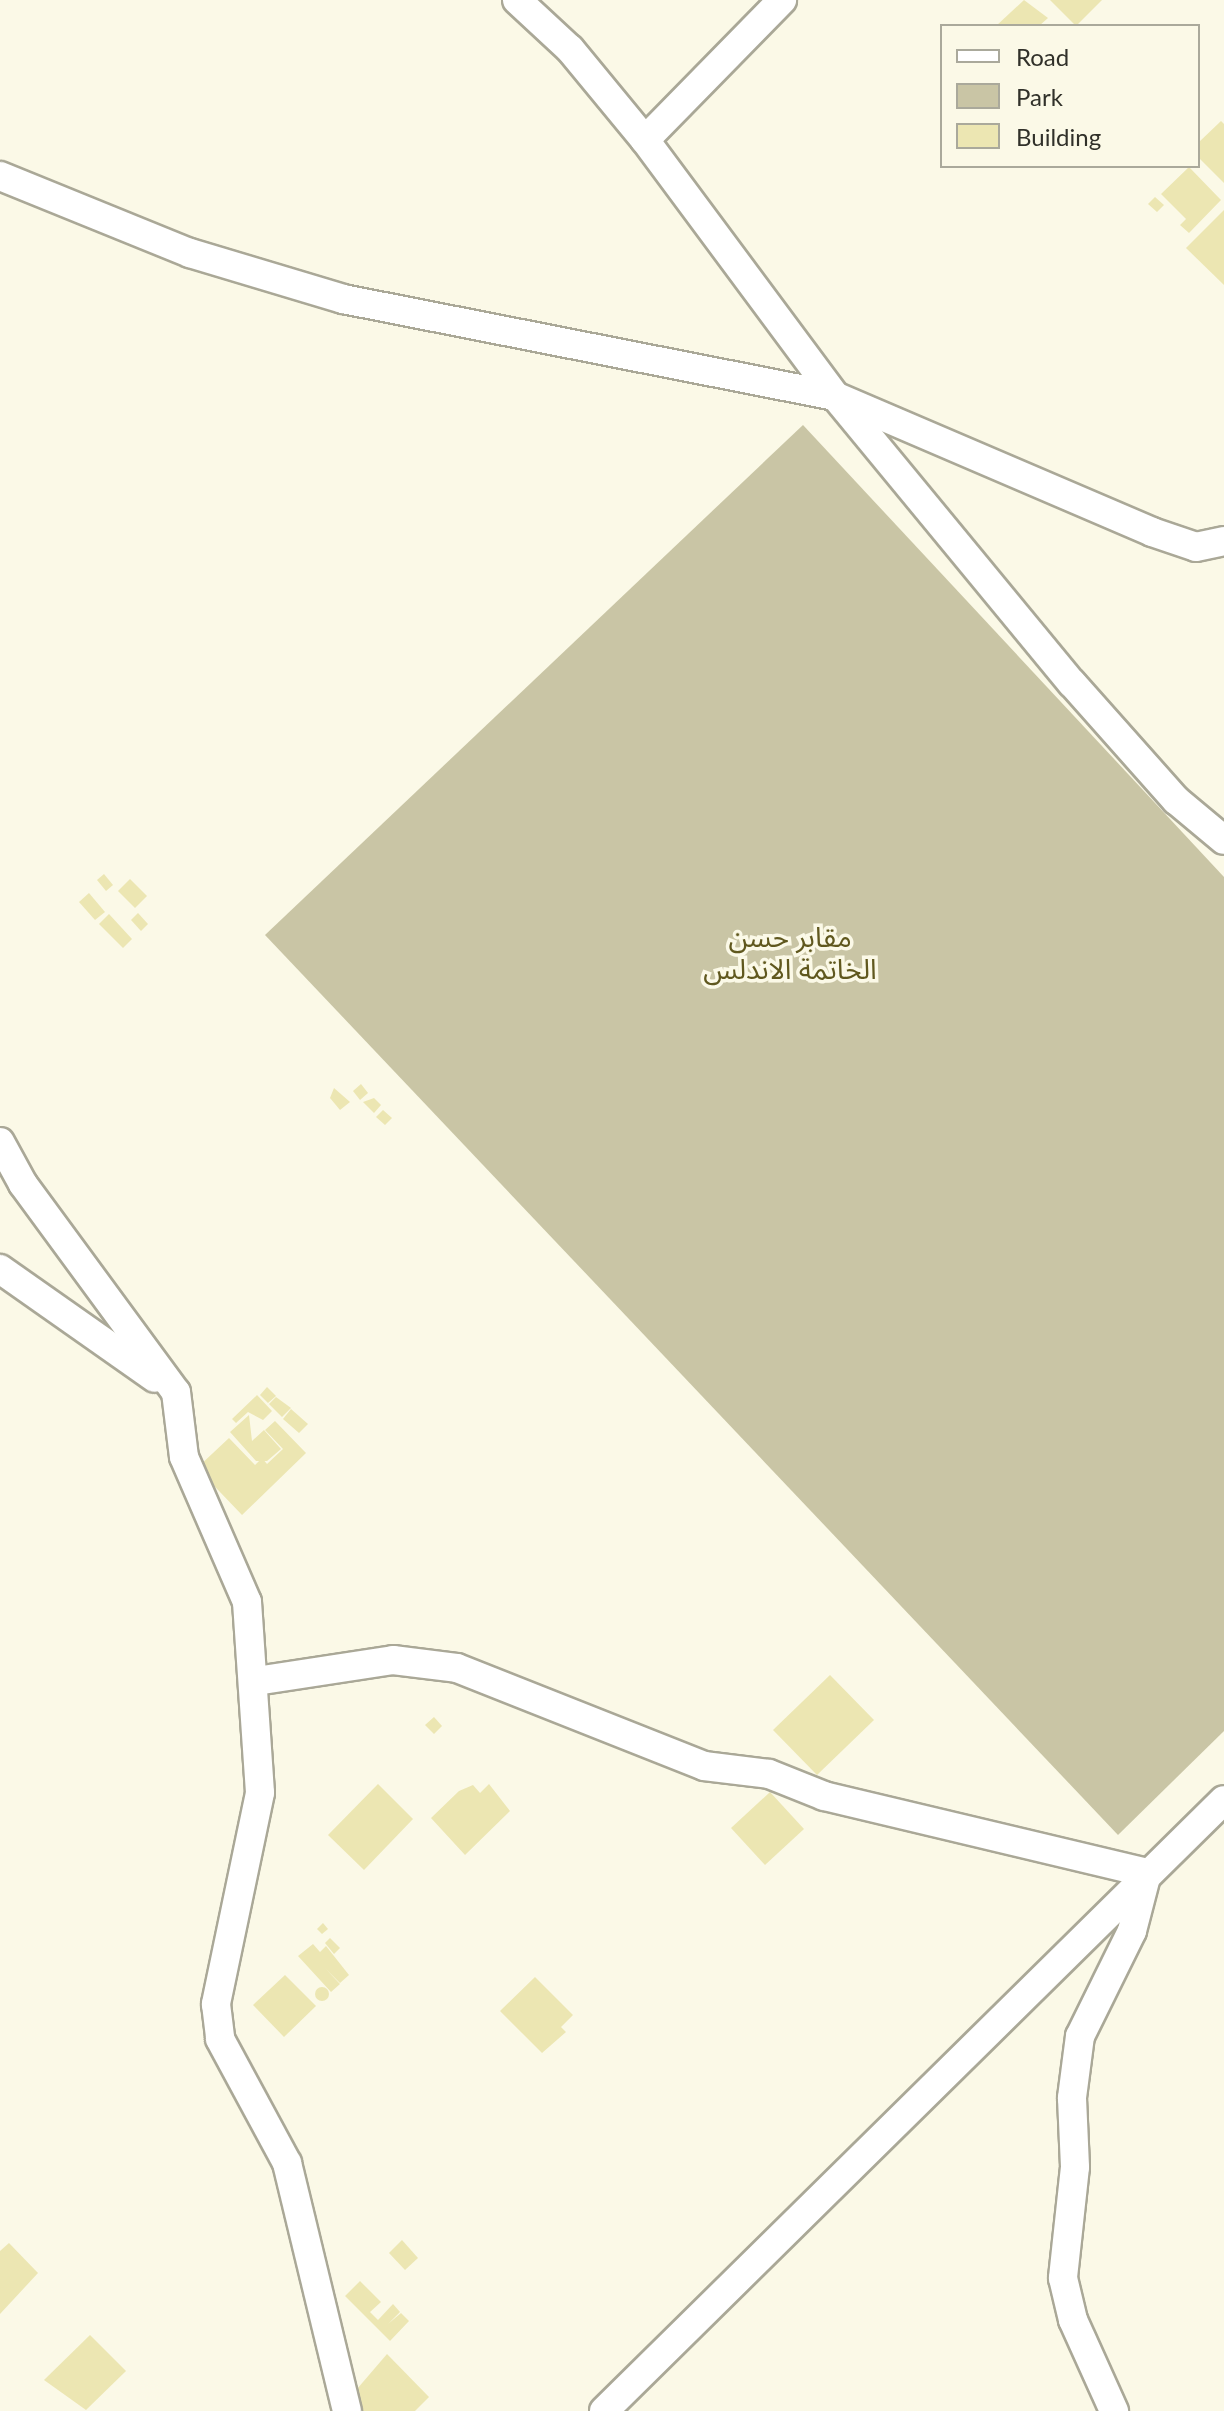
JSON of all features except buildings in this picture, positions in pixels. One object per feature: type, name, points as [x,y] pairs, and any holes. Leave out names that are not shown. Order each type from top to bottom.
[{"type":"street","points":[[517,0],[570,49],[645,140],[835,396],[1072,683],[1176,800],[1224,840]]},
{"type":"street","points":[[645,140],[782,0]]},
{"type":"street","points":[[0,176],[190,253],[343,299],[835,396],[1152,532],[1196,547],[1224,541]]},
{"type":"street","points":[[0,1142],[23,1184],[176,1392],[184,1457],[247,1602],[256,1681],[260,1793],[216,2004],[220,2039],[287,2163],[347,2411]]},
{"type":"street","points":[[0,1269],[176,1392]]},
{"type":"street","points":[[256,1681],[393,1660],[457,1668],[704,1766],[769,1774],[824,1796],[1147,1873]]},
{"type":"street","points":[[604,2411],[1224,1800]]},
{"type":"street","points":[[1114,2411],[1073,2320],[1063,2278],[1075,2167],[1072,2098],[1080,2036],[1132,1931],[1147,1873]]},
{"type":"green space","name":"مقابر حسن الخاتمة الاندلس","points":[[803,425],[1224,877],[1224,1731],[1118,1835],[265,935]]}]
